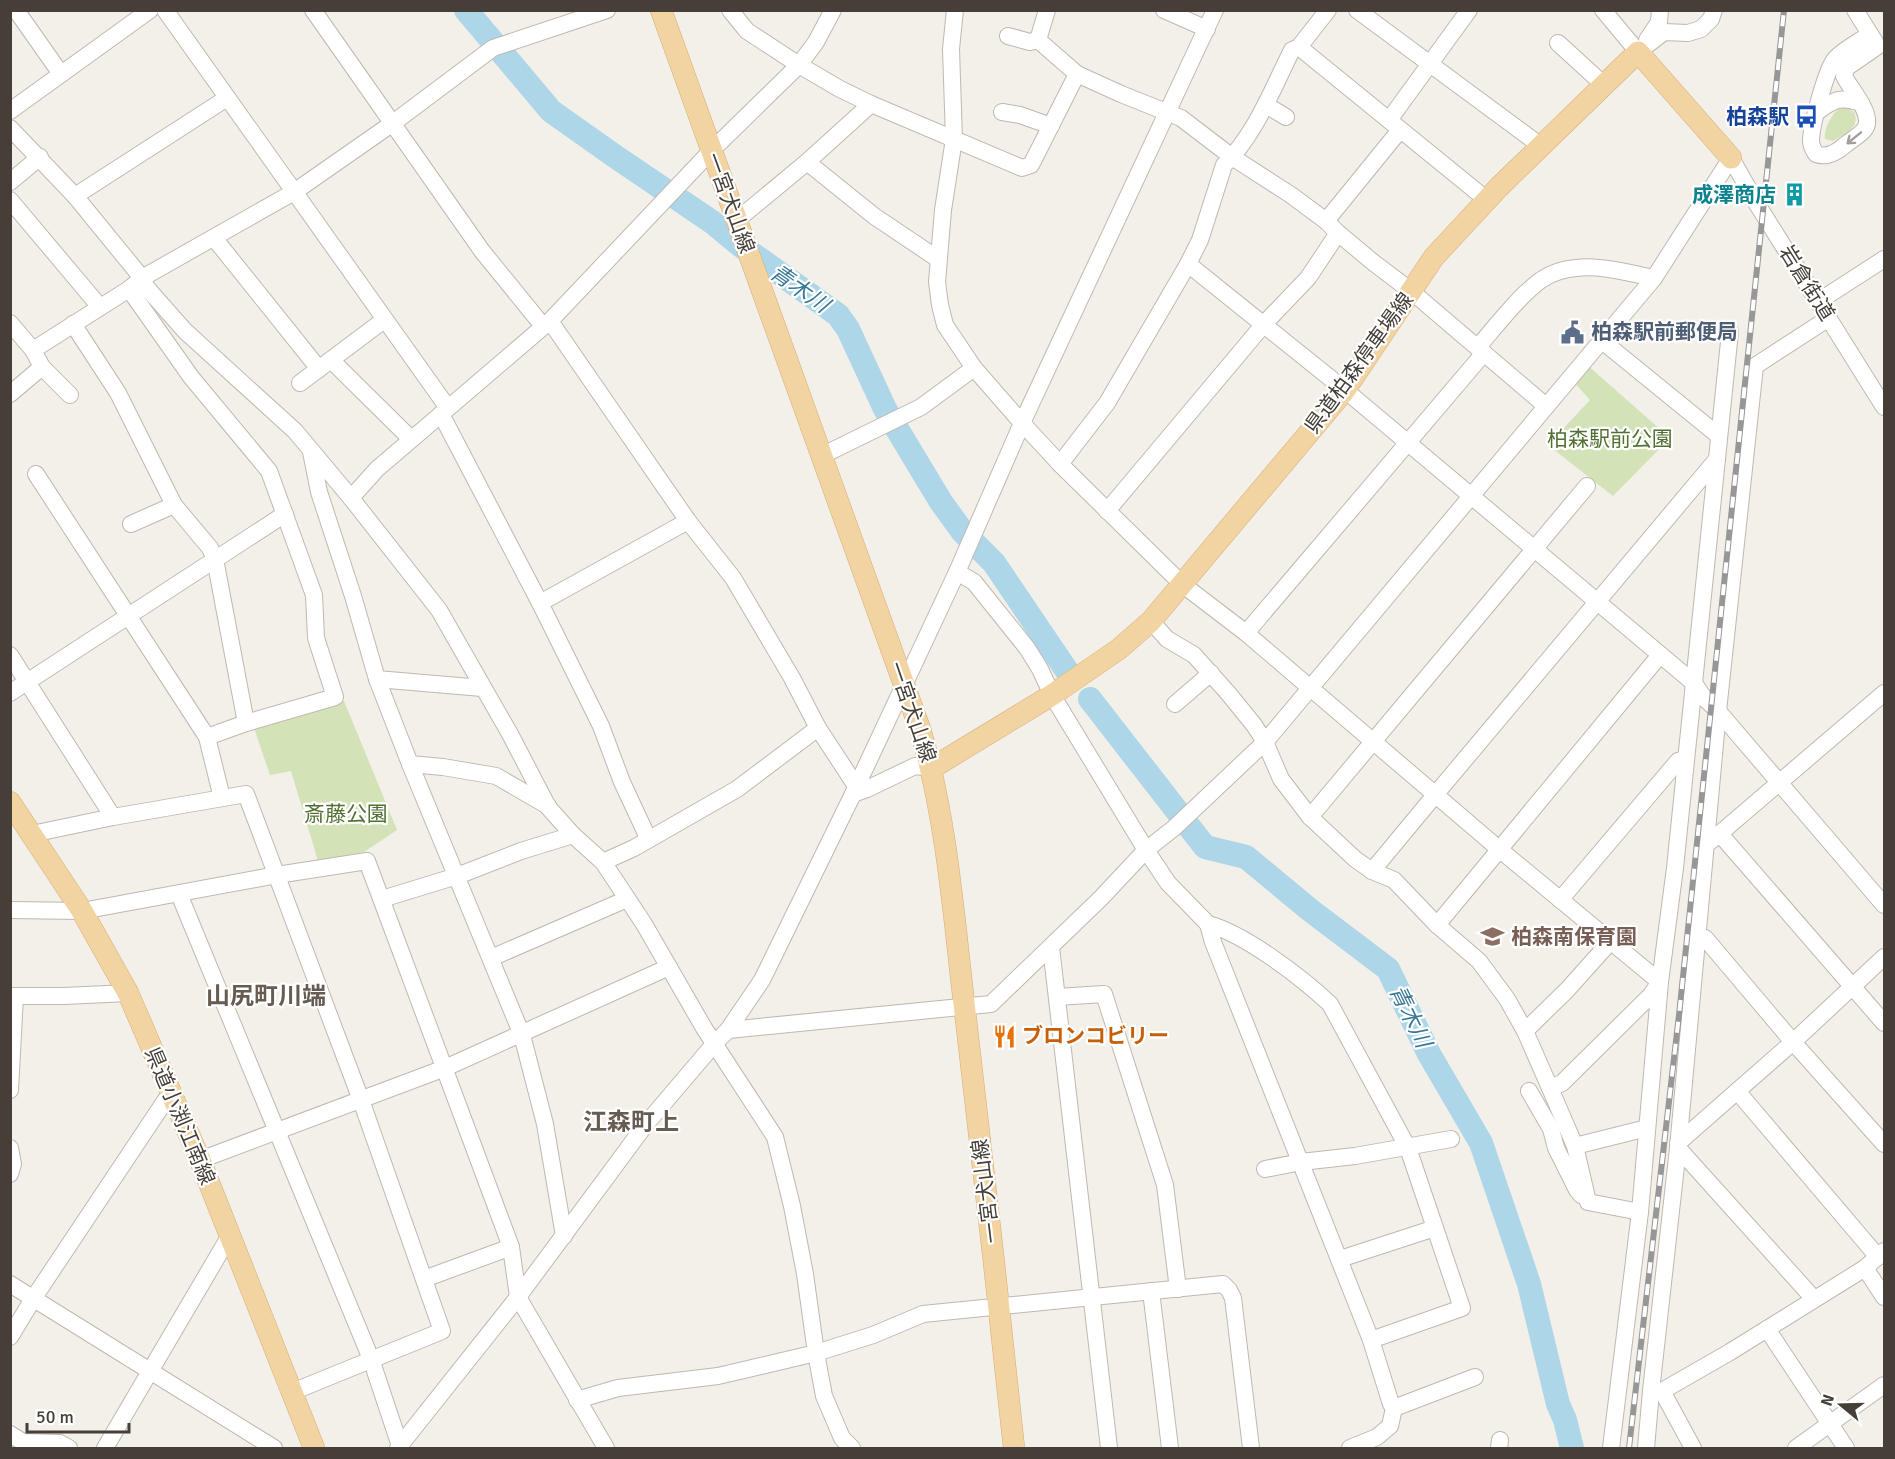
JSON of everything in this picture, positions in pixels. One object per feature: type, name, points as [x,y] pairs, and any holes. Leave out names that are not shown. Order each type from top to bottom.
[{"type":"main road","name":"一宮犬山線","points":[[662,11],[932,768],[943,829],[1014,1449]]},
{"type":"main road","name":"県道柏森停車場線","points":[[932,768],[1052,695],[1119,649],[1151,621],[1345,390],[1434,257],[1464,224],[1638,52]]},
{"type":"main road","points":[[1638,52],[1731,158]]},
{"type":"main road","name":"県道小渕江南線","points":[[10,802],[23,830],[82,911],[128,993],[200,1160],[314,1449]]},
{"type":"street","points":[[16,10],[61,74]]},
{"type":"street","points":[[10,111],[150,10]]},
{"type":"street","points":[[165,10],[384,320],[444,411],[600,726],[622,782],[648,838]]},
{"type":"street","points":[[313,10],[482,251],[547,324],[688,521],[733,578],[854,790]]},
{"type":"street","points":[[33,350],[136,284],[294,192],[393,123],[493,48],[571,16],[607,10]]},
{"type":"street","points":[[730,10],[747,31],[840,89],[870,104],[1022,168],[1031,165],[1077,74]]},
{"type":"street","points":[[351,498],[377,469],[547,324],[711,151],[799,65],[816,42],[833,10]]},
{"type":"street","points":[[955,10],[951,49],[954,139],[943,210],[937,282],[945,326],[974,368],[1060,464],[1182,584],[1246,633],[1435,795],[1660,982]]},
{"type":"street","points":[[1038,40],[1047,10]]},
{"type":"street","points":[[1164,10],[1207,29]]},
{"type":"street","points":[[399,1447],[518,1297],[646,1124],[728,1030],[762,980],[957,572],[1022,423],[1215,10]]},
{"type":"street","points":[[1060,464],[1107,403],[1188,264],[1200,240],[1224,165],[1232,157],[1266,105],[1293,50],[1299,47],[1328,10]]},
{"type":"street","points":[[1357,10],[1541,147]]},
{"type":"street","points":[[1326,221],[1394,125],[1429,64],[1469,10]]},
{"type":"street","points":[[1603,10],[1638,52]]},
{"type":"street","points":[[1638,52],[1659,22],[1660,10]]},
{"type":"street","points":[[1638,52],[1664,32],[1688,33],[1701,29],[1712,19],[1714,10]]},
{"type":"street","points":[[1855,10],[1878,45]]},
{"type":"street","points":[[1008,36],[1030,42],[1038,40]]},
{"type":"street","points":[[1038,40],[1077,74],[1181,118],[1226,150],[1232,157],[1291,195],[1411,291],[1546,406]]},
{"type":"street","points":[[1558,43],[1604,85]]},
{"type":"street","points":[[1878,45],[1846,68],[1844,76],[1861,103],[1868,121],[1865,129],[1828,156],[1816,154],[1812,148],[1812,132],[1829,67],[1836,57],[1878,45]]},
{"type":"street","points":[[1299,47],[1488,200]]},
{"type":"street","points":[[75,196],[227,98]]},
{"type":"street","points":[[1817,112],[1830,102],[1840,99],[1861,103]]},
{"type":"street","points":[[737,220],[807,162],[870,104]]},
{"type":"street","points":[[1266,105],[1286,117]]},
{"type":"street","points":[[1002,112],[1020,115],[1051,126]]},
{"type":"street","points":[[10,128],[75,196],[136,284],[191,377],[269,471],[314,595],[316,638],[335,697],[207,737]]},
{"type":"street","points":[[10,182],[40,157]]},
{"type":"street","points":[[728,1030],[991,1004],[1101,898],[1146,850],[1174,828],[1265,742],[1654,278],[1731,158]]},
{"type":"street","name":"岩倉街道","points":[[1731,158],[1753,198],[1884,407]]},
{"type":"street","points":[[807,162],[874,216],[938,259]]},
{"type":"street","points":[[10,200],[100,307]]},
{"type":"street","points":[[1107,511],[1264,324],[1308,278],[1338,234]]},
{"type":"street","points":[[214,238],[325,364],[411,439]]},
{"type":"street","points":[[1819,301],[1884,259]]},
{"type":"street","points":[[1188,264],[1345,390],[1694,683],[1704,698],[1780,782],[1884,905]]},
{"type":"street","points":[[1246,633],[1408,444],[1534,285],[1548,275],[1578,267],[1654,278]]},
{"type":"street","points":[[136,284],[147,288],[185,331],[294,431],[351,498],[439,610],[510,734],[548,807],[573,835],[603,862],[669,967],[704,1028],[775,1137],[792,1206],[805,1274],[824,1396],[842,1438],[852,1449]]},
{"type":"street","points":[[1646,1449],[1656,1391],[1718,711],[1755,366],[1830,318]]},
{"type":"street","points":[[300,383],[384,320]]},
{"type":"street","points":[[10,323],[33,350],[42,367],[70,395]]},
{"type":"street","points":[[73,324],[118,393],[174,506],[210,548],[215,559],[246,723]]},
{"type":"street","points":[[1611,1449],[1640,1212],[1660,982],[1675,868],[1730,332]]},
{"type":"street","points":[[1601,340],[1719,436]]},
{"type":"street","points":[[10,394],[42,367]]},
{"type":"street","points":[[820,456],[921,407],[974,368]]},
{"type":"street","points":[[311,451],[319,492],[377,679],[410,765],[522,1035],[545,1124],[564,1236]]},
{"type":"street","points":[[1372,872],[1717,459]]},
{"type":"street","points":[[36,474],[207,737],[222,798]]},
{"type":"street","points":[[1311,817],[1587,486]]},
{"type":"street","points":[[131,524],[174,506]]},
{"type":"street","points":[[10,693],[285,514]]},
{"type":"street","points":[[540,603],[688,521]]},
{"type":"street","points":[[957,572],[974,582],[1027,648],[1052,695],[1146,850],[1168,883],[1208,924],[1213,942],[1340,1259],[1394,1408],[1390,1426],[1377,1437],[1350,1449]]},
{"type":"street","points":[[1151,621],[1167,639],[1194,654],[1254,725],[1265,742],[1281,779],[1311,817],[1372,872],[1394,880],[1437,925],[1479,961],[1507,999],[1550,1088],[1575,1146],[1588,1202]]},
{"type":"street","points":[[10,655],[113,817]]},
{"type":"street","points":[[1437,925],[1660,655]]},
{"type":"street","points":[[1175,704],[1211,673]]},
{"type":"street","points":[[377,679],[482,688]]},
{"type":"street","points":[[1706,846],[1884,693]]},
{"type":"street","points":[[603,862],[634,848],[737,789],[818,728]]},
{"type":"street","points":[[1560,900],[1678,761],[1685,759]]},
{"type":"street","points":[[410,765],[443,767],[496,776],[548,807]]},
{"type":"street","points":[[854,790],[915,766],[932,768]]},
{"type":"street","points":[[23,830],[246,794],[360,1100],[442,1331],[292,1392]]},
{"type":"street","points":[[1720,834],[1884,1023]]},
{"type":"street","points":[[382,899],[457,876],[521,851],[573,835]]},
{"type":"street","points":[[10,910],[82,911],[367,861],[512,1247],[518,1297],[606,1449]]},
{"type":"street","points":[[179,894],[371,1359],[399,1447]]},
{"type":"street","points":[[491,958],[627,899]]},
{"type":"street","points":[[1208,924],[1223,928],[1248,942],[1311,986],[1330,1004],[1408,1148],[1462,1308],[1371,1340]]},
{"type":"street","points":[[1697,936],[1705,938],[1884,1144]]},
{"type":"street","points":[[1524,1031],[1567,990],[1610,942]]},
{"type":"street","points":[[1051,947],[1109,1449]]},
{"type":"street","points":[[1678,1146],[1884,957]]},
{"type":"street","points":[[200,1160],[445,1068],[669,967]]},
{"type":"street","points":[[1550,1088],[1562,1083],[1651,995],[1660,982]]},
{"type":"street","points":[[10,1090],[13,996],[128,993]]},
{"type":"street","points":[[1057,997],[1104,994],[1165,1185],[1178,1289]]},
{"type":"street","points":[[1529,1091],[1551,1130],[1556,1148],[1577,1190],[1588,1202],[1640,1212]]},
{"type":"street","points":[[1737,1091],[1876,1258],[1884,1297]]},
{"type":"street","points":[[10,1337],[171,1092]]},
{"type":"street","points":[[1575,1146],[1647,1128]]},
{"type":"street","points":[[1265,1169],[1408,1148],[1451,1139]]},
{"type":"street","points":[[1678,1146],[1814,1299]]},
{"type":"street","points":[[10,1148],[13,1164],[10,1174]]},
{"type":"street","points":[[1340,1259],[1435,1228]]},
{"type":"street","points":[[105,1449],[229,1237]]},
{"type":"street","points":[[424,1279],[512,1247]]},
{"type":"street","points":[[1656,1391],[1767,1329],[1876,1258]]},
{"type":"street","points":[[10,1284],[150,1371],[264,1446]]},
{"type":"street","points":[[577,1400],[618,1388],[718,1376],[816,1353],[873,1335],[923,1314],[1223,1284],[1233,1298],[1251,1449]]},
{"type":"street","points":[[1151,1291],[1170,1449]]},
{"type":"street","points":[[1767,1329],[1846,1449]]},
{"type":"street","points":[[1394,1408],[1475,1377]]},
{"type":"street","points":[[1796,1449],[1884,1385]]},
{"type":"street","points":[[1656,1391],[1692,1449]]},
{"type":"street","points":[[10,1434],[23,1442],[60,1443],[69,1449]]},
{"type":"green space","points":[[1842,107],[1854,112],[1856,118],[1853,126],[1833,141],[1825,139],[1829,121]]},
{"type":"green space","name":"柏森駅前公園","points":[[1586,364],[1670,438],[1613,496],[1548,445],[1590,400],[1572,380]]},
{"type":"green space","name":"斎藤公園","points":[[344,701],[397,830],[364,852],[318,861],[291,771],[270,775],[254,728]]},
{"type":"waterway","name":"青木川","points":[[466,10],[551,111],[712,222],[740,245],[838,315],[848,329],[885,409],[941,502],[962,531],[994,563],[1067,671]]},
{"type":"waterway","name":"青木川","points":[[1090,699],[1205,847],[1246,857],[1310,910],[1388,969],[1429,1054],[1481,1143],[1529,1284],[1558,1404],[1565,1420],[1572,1448]]},
{"type":"railway","points":[[1629,1448],[1679,1015],[1784,10]]},
{"type":"place","name":"柏森駅","points":[[1807,117]]},
{"type":"place","name":"成澤商店","points":[[1794,195]]},
{"type":"place","name":"柏森駅前郵便局","points":[[1573,332]]},
{"type":"place","name":"柏森南保育園","points":[[1493,937]]},
{"type":"place","name":"ブロンコビリー","points":[[1004,1036]]},
{"type":"district","name":"山尻町川端","points":[[266,996]]},
{"type":"district","name":"江森町上","points":[[631,1122]]}]
